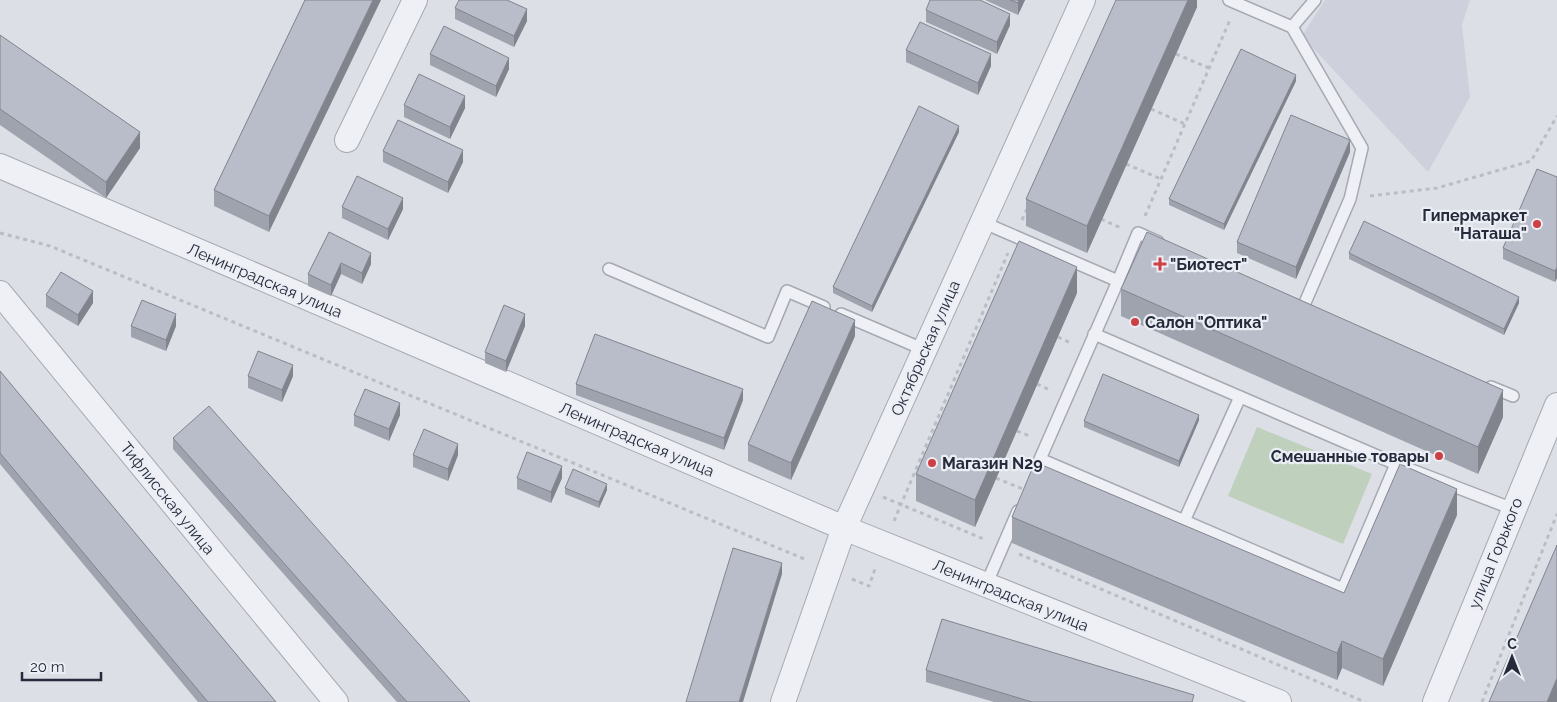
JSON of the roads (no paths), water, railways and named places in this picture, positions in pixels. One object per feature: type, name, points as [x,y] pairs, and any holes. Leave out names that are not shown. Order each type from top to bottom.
[{"type":"street","points":[[348,140],[415,0]]},
{"type":"street","name":"Октябрьская улица","points":[[783,702],[844,528],[1083,0]]},
{"type":"street","name":"Ленинградская улица","points":[[0,166],[844,528],[1279,702]]},
{"type":"street","name":"Тифлисская улица","points":[[0,293],[336,702]]},
{"type":"street","name":"улица Горького","points":[[1435,702],[1557,405]]},
{"type":"lane","points":[[1292,27],[1315,0]]},
{"type":"lane","points":[[1233,2],[1292,27],[1362,148],[1350,198],[1304,305]]},
{"type":"lane","points":[[982,222],[1118,281]]},
{"type":"lane","points":[[1164,245],[1138,233],[1039,463],[1184,521],[1343,589],[1396,464]]},
{"type":"lane","points":[[609,270],[768,337],[787,291],[925,350]]},
{"type":"lane","points":[[1094,334],[1396,464],[1513,509]]},
{"type":"lane","points":[[1477,380],[1513,396]]},
{"type":"lane","points":[[1184,521],[1240,397]]},
{"type":"lane","points":[[986,585],[1027,491]]},
{"type":"place","name":"Гипермаркет \"Наташа\"","points":[[1537,224]]},
{"type":"place","name":"\"Биотест\"","points":[[1160,264]]},
{"type":"place","name":"Салон \"Оптика\"","points":[[1135,322]]},
{"type":"place","name":"Смешанные товары","points":[[1439,456]]},
{"type":"place","name":"Магазин N29","points":[[932,463]]}]
